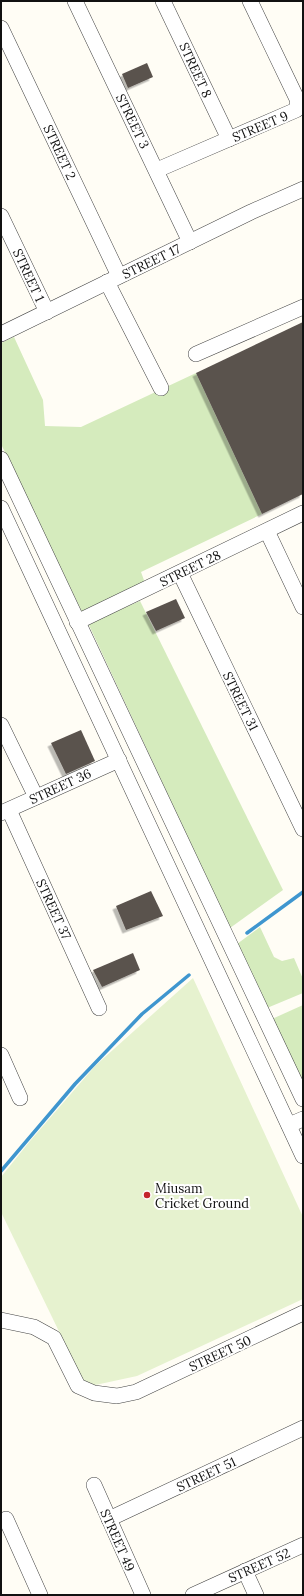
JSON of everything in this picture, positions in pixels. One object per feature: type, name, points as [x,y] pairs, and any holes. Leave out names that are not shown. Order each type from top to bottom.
[{"type":"street","name":"STREET 3","points":[[75,1],[157,170],[190,242]]},
{"type":"street","name":"STREET 8","points":[[163,1],[228,139]]},
{"type":"street","name":"STREET 9","points":[[157,170],[296,110],[300,94],[250,1]]},
{"type":"street","name":"STREET 2","points":[[1,28],[161,388]]},
{"type":"street","name":"STREET 17","points":[[1,334],[303,189]]},
{"type":"street","name":"STREET 1","points":[[1,216],[47,312]]},
{"type":"street","points":[[196,354],[303,307]]},
{"type":"street","points":[[2,466],[301,1092],[275,1096]]},
{"type":"street","points":[[1,508],[303,1156]]},
{"type":"street","name":"STREET 28","points":[[77,622],[303,513]]},
{"type":"street","points":[[267,530],[303,607]]},
{"type":"street","name":"STREET 31","points":[[180,573],[303,829]]},
{"type":"street","points":[[94,707],[114,698]]},
{"type":"street","points":[[1,725],[36,797]]},
{"type":"street","name":"STREET 36","points":[[5,812],[119,760]]},
{"type":"street","name":"STREET 37","points":[[5,812],[99,1008]]},
{"type":"street","points":[[1,1055],[20,1098]]},
{"type":"street","points":[[289,1125],[303,1119]]},
{"type":"street","name":"STREET 50","points":[[1,1320],[34,1327],[54,1338],[78,1386],[94,1393],[117,1396],[136,1392],[303,1313]]},
{"type":"street","name":"STREET 51","points":[[109,1519],[303,1428]]},
{"type":"street","name":"STREET 49","points":[[94,1485],[143,1595]]},
{"type":"street","points":[[6,1519],[40,1595]]},
{"type":"street","name":"STREET 52","points":[[193,1595],[303,1545]]},
{"type":"street","points":[[245,1571],[256,1595]]},
{"type":"green space","points":[[14,337],[43,400],[45,426],[81,427],[196,373],[262,514],[141,572],[145,583],[82,612],[1,444],[1,343]]},
{"type":"green space","points":[[140,601],[283,890],[230,928],[88,623]]},
{"type":"green space","points":[[260,927],[274,957],[282,961],[294,958],[303,979],[303,993],[267,1008],[237,944]]},
{"type":"green space","name":"Miusam Cricket Ground","points":[[193,978],[303,1217],[303,1299],[137,1376],[86,1387],[1,1212],[1,1177],[95,1066]]},
{"type":"green space","points":[[303,1005],[303,1080],[301,1081],[272,1019]]},
{"type":"building","points":[[147,63],[153,77],[128,88],[122,74]]},
{"type":"building","points":[[303,322],[303,494],[262,514],[196,373]]},
{"type":"building","points":[[176,599],[185,618],[156,631],[146,612]]},
{"type":"building","points":[[81,730],[95,761],[66,774],[51,743]]},
{"type":"building","points":[[151,891],[163,916],[126,930],[116,906]]},
{"type":"building","points":[[133,953],[140,970],[102,987],[93,970]]},
{"type":"waterway","points":[[247,933],[303,892]]},
{"type":"waterway","points":[[1,1171],[75,1084],[142,1014],[189,975]]},
{"type":"place","name":"Miusam Cricket Ground","points":[[147,1195]]}]
